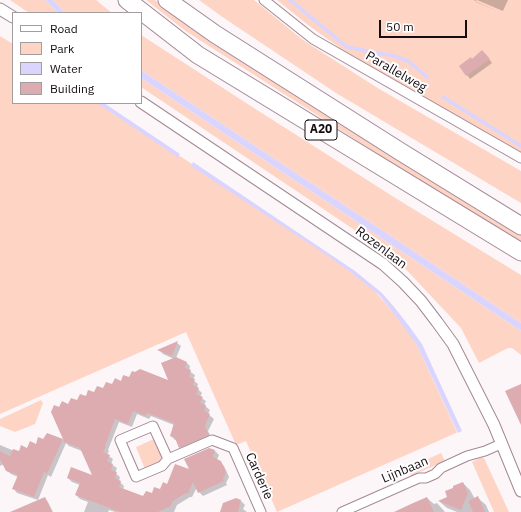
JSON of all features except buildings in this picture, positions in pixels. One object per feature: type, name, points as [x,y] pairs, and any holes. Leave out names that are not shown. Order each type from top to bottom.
[{"type":"highway","name":"A20","points":[[127,0],[198,55],[521,252]]},
{"type":"highway","name":"A20","points":[[167,0],[215,34],[521,226]]},
{"type":"street","name":"Parallelweg","points":[[264,0],[313,39],[521,158]]},
{"type":"street","points":[[0,8],[12,16]]},
{"type":"street","name":"Rozenlaan","points":[[142,103],[383,264],[403,282],[421,301],[453,344],[494,425],[521,491]]},
{"type":"street","name":"Carderie","points":[[168,459],[153,426],[120,440],[136,477],[162,466],[168,459],[212,440],[233,448],[261,512]]},
{"type":"street","name":"Lijnbaan","points":[[342,512],[418,478],[426,478],[435,474],[441,468],[467,456],[485,451],[501,444]]},
{"type":"green space","points":[[10,0],[45,0],[57,12],[28,12]]},
{"type":"green space","points":[[53,0],[96,0],[111,12],[64,12]]},
{"type":"green space","points":[[146,0],[155,0],[198,31],[521,234],[521,241],[422,182],[187,32]]},
{"type":"green space","points":[[199,0],[254,0],[303,40],[376,87],[521,171],[521,203],[336,93]]},
{"type":"green space","points":[[277,0],[521,0],[521,156],[343,50],[308,25]]},
{"type":"green space","points":[[0,36],[12,43],[12,104],[102,104],[338,262],[371,287],[411,332],[457,432],[277,512],[246,441],[236,445],[186,332],[0,414]]},
{"type":"green space","points":[[142,36],[397,199],[521,275],[521,323],[142,71]]},
{"type":"green space","points":[[142,79],[521,331],[521,355],[512,348],[508,348],[479,363],[461,328],[400,263],[386,251],[142,88]]},
{"type":"green space","points":[[41,400],[43,403],[35,424],[15,432],[0,426],[0,419]]},
{"type":"green space","points":[[154,439],[163,457],[161,462],[145,469],[136,447]]},
{"type":"green space","points":[[441,453],[445,461],[411,476],[408,468]]},
{"type":"green space","points":[[480,458],[484,458],[509,512],[494,512],[472,462]]},
{"type":"water","points":[[45,0],[53,0],[64,12],[57,12]]},
{"type":"water","points":[[142,71],[521,323],[521,331],[142,79]]},
{"type":"water","points":[[98,104],[105,104],[180,154],[177,158]]},
{"type":"water","points":[[193,162],[355,271],[382,293],[422,344],[462,431],[458,433],[417,345],[379,295],[331,258],[191,166]]},
{"type":"waterway","points":[[290,0],[347,47],[394,56],[408,61],[427,77]]},
{"type":"waterway","points":[[443,97],[521,146]]}]
